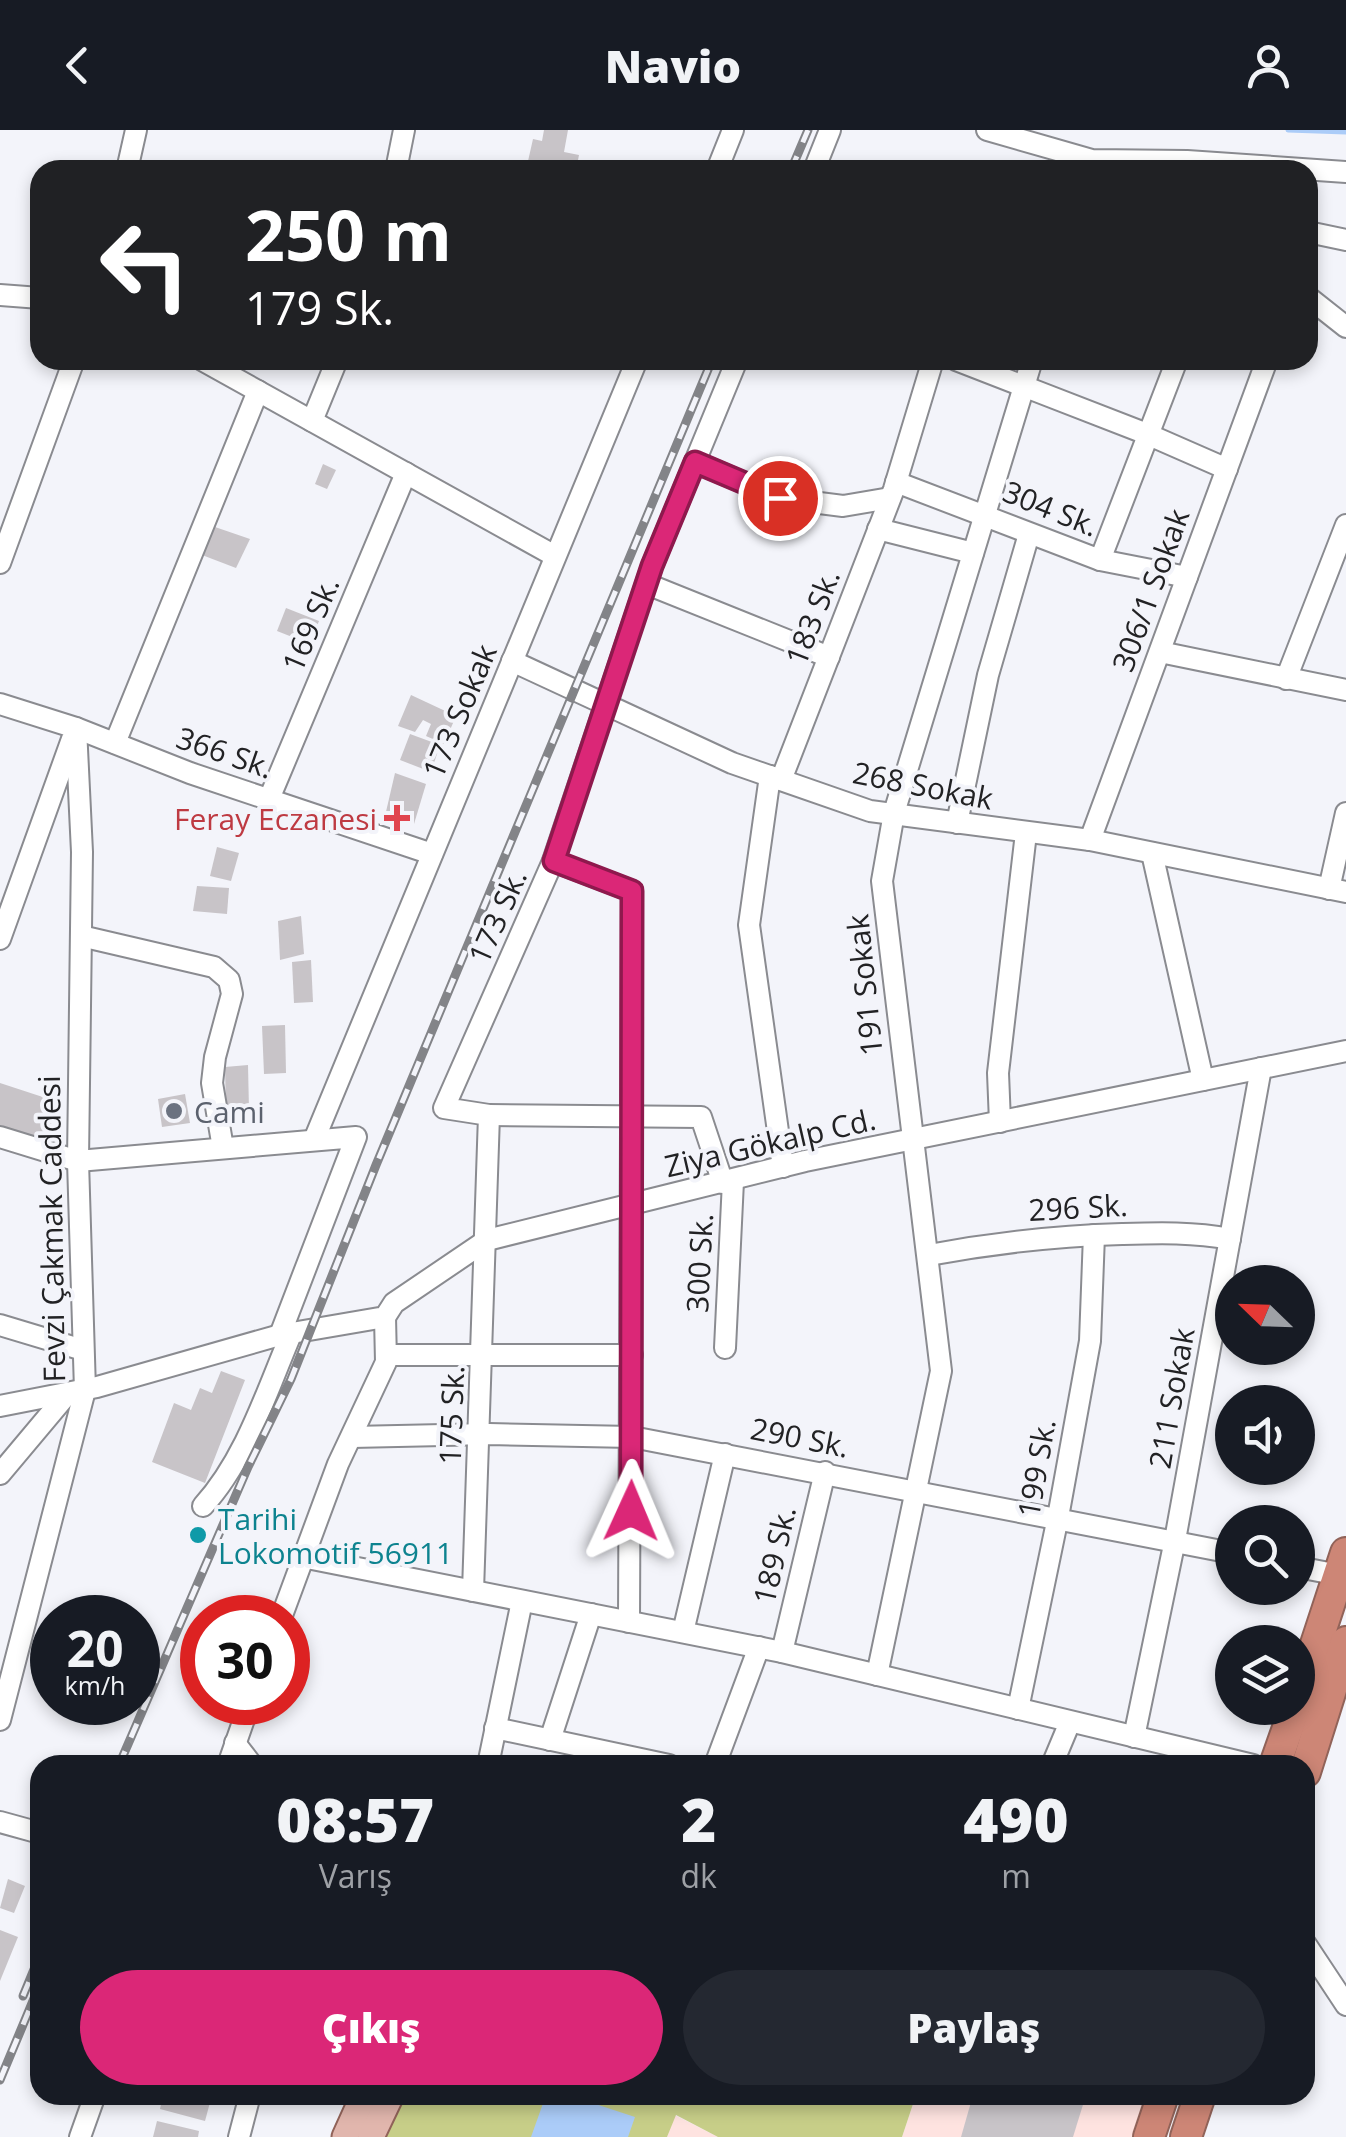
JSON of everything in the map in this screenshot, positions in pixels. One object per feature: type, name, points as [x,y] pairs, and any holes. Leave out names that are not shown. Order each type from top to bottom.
[{"type":"highway","points":[[1315,1647],[1342,1564]]},
{"type":"highway","points":[[1310,1755],[1346,1642]]},
{"type":"highway","points":[[1278,1755],[1288,1725]]},
{"type":"highway","points":[[1150,2137],[1160,2105]]},
{"type":"highway","points":[[1186,2137],[1197,2105]]},
{"type":"main road","points":[[345,2137],[359,2105]]},
{"type":"main road","points":[[372,2137],[386,2105]]},
{"type":"street","points":[[128,160],[136,130]]},
{"type":"street","points":[[398,160],[404,130]]},
{"type":"street","points":[[720,160],[733,130]]},
{"type":"street","points":[[824,160],[830,130]]},
{"type":"street","points":[[987,130],[1076,160]]},
{"type":"street","points":[[1318,170],[1346,172]]},
{"type":"street","points":[[1318,234],[1346,240]]},
{"type":"street","points":[[0,295],[30,297]]},
{"type":"street","points":[[1318,305],[1346,327]]},
{"type":"street","points":[[0,562],[70,370]]},
{"type":"street","points":[[220,370],[556,556]]},
{"type":"street","points":[[312,421],[333,370]]},
{"type":"street","name":"173 Sokak","points":[[314,1140],[634,370]]},
{"type":"street","name":"173 Sk.","points":[[488,1115],[444,1108],[554,861],[646,584],[733,370]]},
{"type":"street","name":"183 Sk.","points":[[783,1167],[749,924],[776,778],[829,656],[893,490],[930,370]]},
{"type":"street","points":[[982,370],[1227,469]]},
{"type":"street","name":"191 Sokak","points":[[877,1675],[941,1371],[882,881],[894,813],[1029,370]]},
{"type":"street","points":[[1100,560],[1173,370]]},
{"type":"street","name":"306/1 Sokak","points":[[1090,840],[1263,370]]},
{"type":"street","points":[[114,743],[258,391]]},
{"type":"street","name":"304 Sk.","points":[[695,462],[780,498],[842,506],[893,490],[983,514],[1100,560],[1187,576]]},
{"type":"street","name":"169 Sk.","points":[[269,799],[406,473]]},
{"type":"street","points":[[1286,679],[1346,525]]},
{"type":"street","points":[[878,529],[973,552]]},
{"type":"street","points":[[956,823],[988,675],[1028,534]]},
{"type":"street","points":[[646,584],[829,656]]},
{"type":"street","points":[[1160,652],[1346,690]]},
{"type":"street","name":"268 Sokak","points":[[512,660],[732,763],[870,811],[1090,840],[1338,891]]},
{"type":"street","name":"366 Sk.","points":[[0,704],[432,854]]},
{"type":"street","points":[[0,939],[76,728]]},
{"type":"street","name":"Fevzi Çakmak Caddesi","points":[[0,1720],[6,1678],[84,1350],[78,1161],[82,852],[76,728]]},
{"type":"street","points":[[1338,891],[1346,813]]},
{"type":"street","points":[[1000,1122],[999,1056],[1026,834]]},
{"type":"street","points":[[1152,852],[1203,1080]]},
{"type":"street","points":[[554,861],[632,891],[629,1622]]},
{"type":"street","points":[[81,936],[214,967],[229,980],[232,994],[212,1083],[223,1148]]},
{"type":"street","name":"Ziya Gökalp Cd.","points":[[385,1317],[394,1303],[486,1240],[783,1167],[1346,1051]]},
{"type":"street","name":"211 Sokak","points":[[1134,1737],[1175,1540],[1261,1068]]},
{"type":"street","points":[[486,1240],[488,1115]]},
{"type":"street","name":"300 Sk.","points":[[488,1115],[701,1117],[728,1182],[725,1348]]},
{"type":"street","points":[[0,1137],[78,1161],[356,1137],[248,1434],[219,1489],[204,1506]]},
{"type":"street","name":"296 Sk.","points":[[929,1255],[1011,1240],[1094,1235],[1196,1232],[1230,1240]]},
{"type":"street","name":"199 Sk.","points":[[1018,1709],[1090,1341],[1094,1235]]},
{"type":"street","name":"175 Sk.","points":[[473,1591],[486,1240]]},
{"type":"street","points":[[0,1406],[76,1391],[286,1334],[385,1317],[386,1362],[338,1464],[288,1595]]},
{"type":"street","points":[[0,1325],[84,1350]]},
{"type":"street","points":[[386,1355],[632,1355]]},
{"type":"street","points":[[0,1474],[76,1391]]},
{"type":"street","name":"290 Sk.","points":[[352,1437],[632,1437],[1215,1549]]},
{"type":"street","points":[[682,1632],[725,1454]]},
{"type":"street","name":"189 Sk.","points":[[782,1652],[824,1472]]},
{"type":"street","points":[[302,1557],[782,1652],[1211,1755]]},
{"type":"street","points":[[1315,1565],[1342,1564]]},
{"type":"street","points":[[490,1755],[522,1601]]},
{"type":"street","points":[[550,1740],[591,1614]]},
{"type":"street","points":[[720,1755],[759,1647]]},
{"type":"street","points":[[1056,1755],[1070,1722]]},
{"type":"street","points":[[231,1755],[242,1725]]},
{"type":"street","points":[[495,1728],[621,1755]]},
{"type":"street","points":[[235,1743],[244,1755]]},
{"type":"street","points":[[0,1822],[30,1830]]},
{"type":"street","points":[[0,1836],[30,1844]]},
{"type":"street","points":[[1315,1958],[1346,2005]]},
{"type":"street","points":[[80,2137],[91,2105]]},
{"type":"street","points":[[240,2137],[248,2105]]},
{"type":"shaded area","points":[[913,2105],[1160,2105],[1149,2137],[902,2137]]},
{"type":"shaded area","points":[[675,2115],[718,2137],[667,2137]]},
{"type":"green space","points":[[386,2105],[913,2105],[902,2137],[718,2137],[676,2115],[667,2137],[372,2137]]},
{"type":"water","points":[[542,2105],[598,2105],[635,2117],[628,2137],[531,2137]]},
{"type":"building","points":[[544,130],[568,130],[564,152],[579,155],[578,160],[528,160],[533,139],[542,141]]},
{"type":"building","points":[[323,464],[336,470],[327,489],[315,484]]},
{"type":"building","points":[[215,527],[250,539],[236,568],[202,555]]},
{"type":"building","points":[[286,608],[319,621],[310,644],[277,631]]},
{"type":"building","points":[[411,695],[456,716],[444,744],[426,736],[431,724],[423,720],[415,732],[398,726]]},
{"type":"building","points":[[410,734],[440,745],[431,772],[400,760]]},
{"type":"building","points":[[395,773],[426,784],[414,824],[385,816]]},
{"type":"building","points":[[217,847],[239,853],[231,881],[210,876]]},
{"type":"building","points":[[197,886],[229,888],[227,914],[193,911]]},
{"type":"building","points":[[301,916],[304,954],[280,960],[278,921]]},
{"type":"building","points":[[311,960],[313,1002],[294,1003],[292,962]]},
{"type":"building","points":[[285,1025],[286,1073],[264,1074],[262,1026]]},
{"type":"building","points":[[248,1065],[249,1110],[226,1112],[225,1067]]},
{"type":"building","points":[[0,1083],[58,1102],[44,1146],[0,1132]]},
{"type":"building","name":"Cami","points":[[185,1094],[190,1123],[162,1127],[158,1099]]},
{"type":"building","points":[[221,1371],[245,1380],[205,1483],[152,1462],[174,1403],[191,1410],[200,1388],[212,1393]]},
{"type":"building","points":[[8,1879],[25,1886],[14,1913],[0,1908]]},
{"type":"building","points":[[0,1930],[18,1937],[0,1981]]},
{"type":"building","points":[[161,2105],[209,2105],[205,2121],[160,2109]]},
{"type":"building","points":[[970,2105],[1083,2105],[1073,2137],[961,2137]]},
{"type":"building","points":[[157,2121],[199,2131],[198,2137],[153,2137]]},
{"type":"waterway","points":[[1288,130],[1346,132]]},
{"type":"railway","points":[[795,160],[808,130]]},
{"type":"railway","points":[[123,1755],[248,1467],[291,1379],[376,1165],[708,370]]},
{"type":"railway","points":[[23,1996],[30,1979]]},
{"type":"railway","points":[[0,2080],[30,2008]]},
{"type":"place","name":"Feray Eczanesi","points":[[397,818]]},
{"type":"place","name":"Cami","points":[[174,1111]]},
{"type":"place","name":"Tarihi Lokomotif 56911","points":[[198,1535]]},
{"type":"route","points":[[631,1511],[632,891],[554,861],[652,566],[695,462],[780,498]]}]
